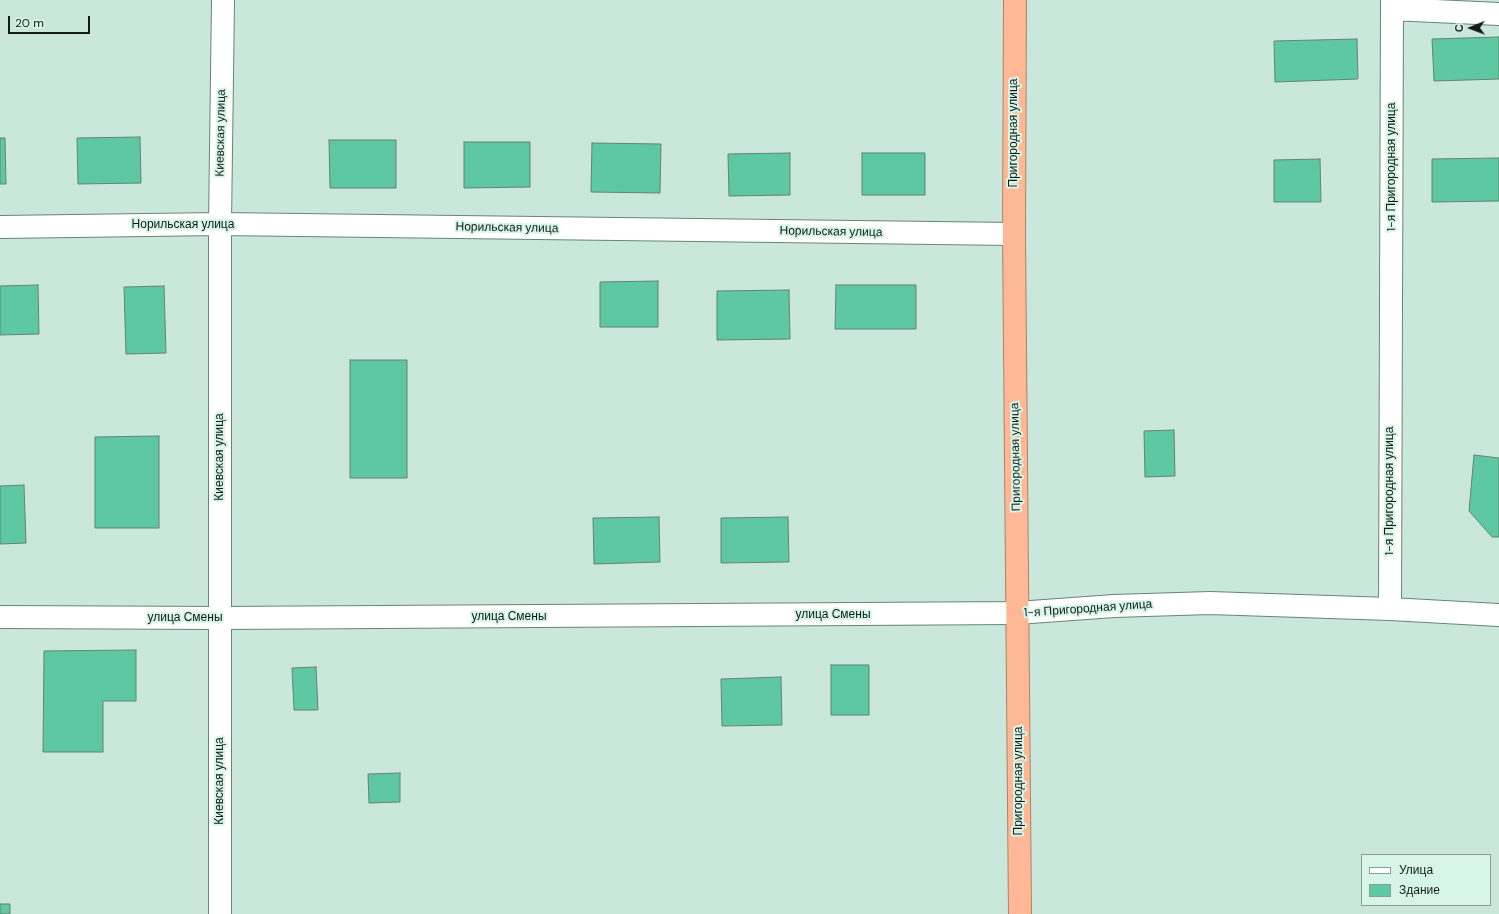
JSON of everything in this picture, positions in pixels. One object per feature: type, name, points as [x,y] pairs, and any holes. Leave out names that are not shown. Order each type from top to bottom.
[{"type":"highway","name":"Пригородная улица","points":[[1015,0],[1014,234],[1020,914]]},
{"type":"street","name":"Киевская улица","points":[[220,914],[220,224],[223,0]]},
{"type":"street","points":[[1392,4],[1499,14]]},
{"type":"street","name":"1-я Пригородная улица","points":[[1017,613],[1114,606],[1210,603],[1390,609],[1392,4]]},
{"type":"street","name":"Норильская улица","points":[[0,227],[220,224],[1014,234]]},
{"type":"street","points":[[1390,609],[1499,615]]},
{"type":"street","name":"улица Смены","points":[[0,617],[220,618],[1017,613]]},
{"type":"building","points":[[1499,37],[1499,79],[1434,81],[1432,39]]},
{"type":"building","points":[[1357,39],[1358,79],[1275,82],[1274,41]]},
{"type":"building","points":[[140,137],[141,183],[78,184],[77,138]]},
{"type":"building","points":[[0,138],[5,138],[6,184],[0,184]]},
{"type":"building","points":[[329,140],[396,140],[396,188],[330,188]]},
{"type":"building","points":[[464,142],[530,142],[530,187],[464,188]]},
{"type":"building","points":[[592,143],[661,144],[660,193],[591,192]]},
{"type":"building","points":[[790,153],[790,195],[729,196],[728,154]]},
{"type":"building","points":[[862,153],[925,153],[925,195],[862,195]]},
{"type":"building","points":[[1499,158],[1499,201],[1432,202],[1432,159]]},
{"type":"building","points":[[1320,159],[1321,202],[1274,202],[1274,160]]},
{"type":"building","points":[[658,281],[658,327],[600,327],[600,282]]},
{"type":"building","points":[[38,285],[39,334],[0,335],[0,286]]},
{"type":"building","points":[[836,285],[916,285],[916,329],[835,329]]},
{"type":"building","points":[[164,286],[166,353],[126,354],[124,287]]},
{"type":"building","points":[[789,290],[790,339],[717,340],[717,291]]},
{"type":"building","points":[[350,360],[407,360],[407,478],[350,478]]},
{"type":"building","points":[[1174,430],[1175,476],[1145,477],[1144,431]]},
{"type":"building","points":[[159,436],[159,528],[95,528],[95,437]]},
{"type":"building","points":[[1474,455],[1499,458],[1499,537],[1492,537],[1469,511]]},
{"type":"building","points":[[24,485],[26,543],[0,544],[0,486]]},
{"type":"building","points":[[659,517],[660,562],[594,564],[593,518]]},
{"type":"building","points":[[788,517],[789,562],[721,563],[721,518]]},
{"type":"building","points":[[136,650],[136,701],[103,701],[103,752],[43,752],[44,651]]},
{"type":"building","points":[[831,665],[869,665],[869,715],[831,715]]},
{"type":"building","points":[[316,667],[318,710],[294,710],[292,668]]},
{"type":"building","points":[[781,677],[782,725],[722,726],[721,679]]},
{"type":"building","points":[[400,773],[400,802],[369,803],[368,774]]},
{"type":"building","points":[[0,904],[10,904],[10,914],[0,914]]}]
